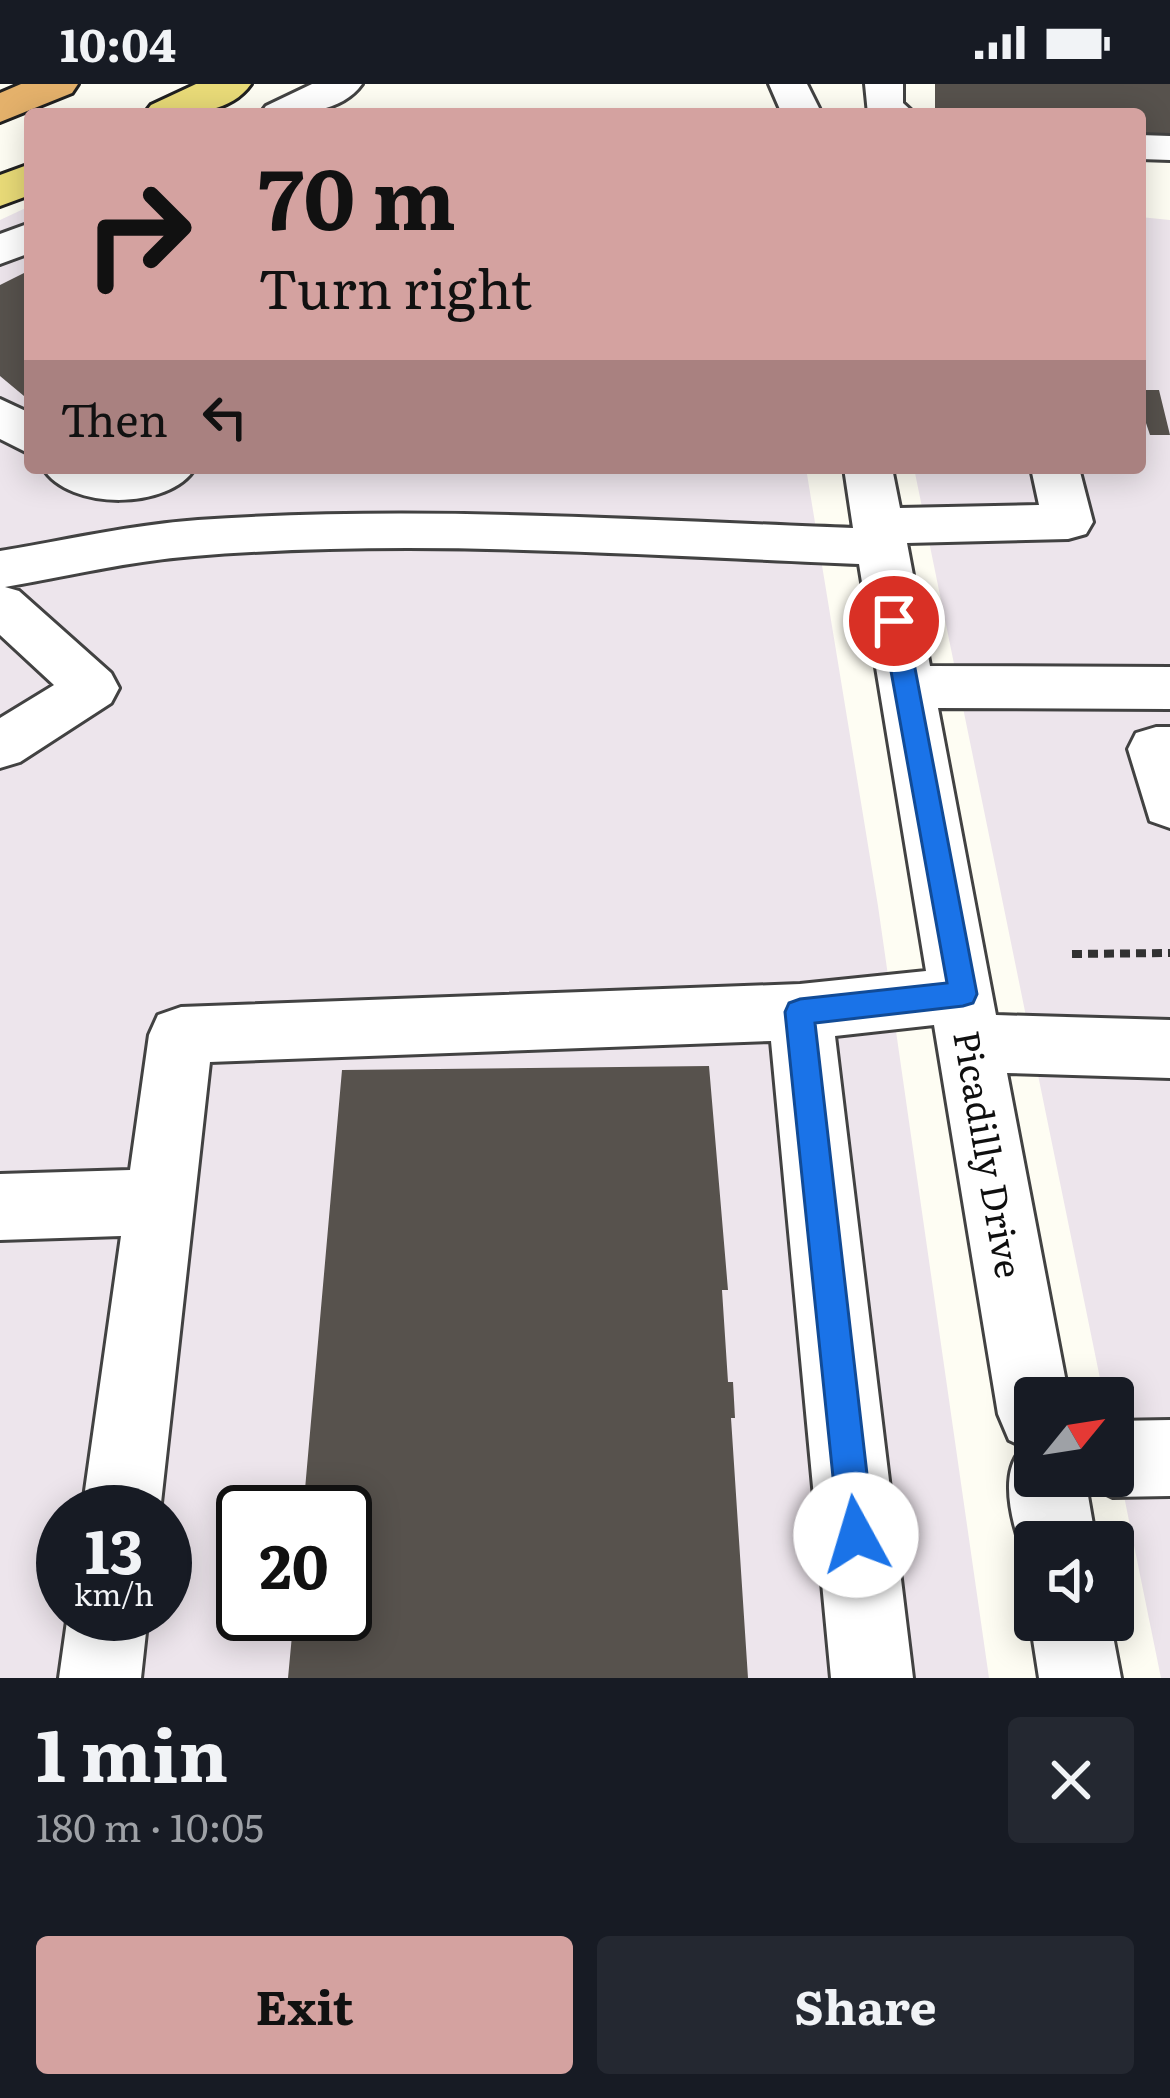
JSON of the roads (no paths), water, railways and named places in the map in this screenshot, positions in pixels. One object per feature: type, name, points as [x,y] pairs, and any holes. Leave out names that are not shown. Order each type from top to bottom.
[{"type":"highway","points":[[0,110],[57,84]]},
{"type":"main road","points":[[179,108],[230,84]]},
{"type":"street","points":[[293,108],[343,84]]},
{"type":"street","points":[[0,414],[24,433]]},
{"type":"street","points":[[75,474],[85,482],[123,487],[156,474]]},
{"type":"street","name":"Picadilly Drive","points":[[869,474],[1029,1377]]},
{"type":"street","points":[[0,569],[194,538],[428,531],[880,537],[1068,522],[1056,474]]},
{"type":"street","points":[[0,604],[92,688],[0,746]]},
{"type":"street","points":[[908,688],[1170,688]]},
{"type":"street","points":[[1170,749],[1156,749],[1170,805]]},
{"type":"street","points":[[800,1012],[872,1678]]},
{"type":"street","points":[[124,1485],[182,1035],[800,1012],[967,1018],[1170,1049]]},
{"type":"street","points":[[0,1207],[160,1202]]},
{"type":"street","points":[[1134,1459],[1170,1458]]},
{"type":"street","points":[[100,1678],[105,1641]]},
{"type":"street","points":[[1074,1641],[1080,1678]]}]
